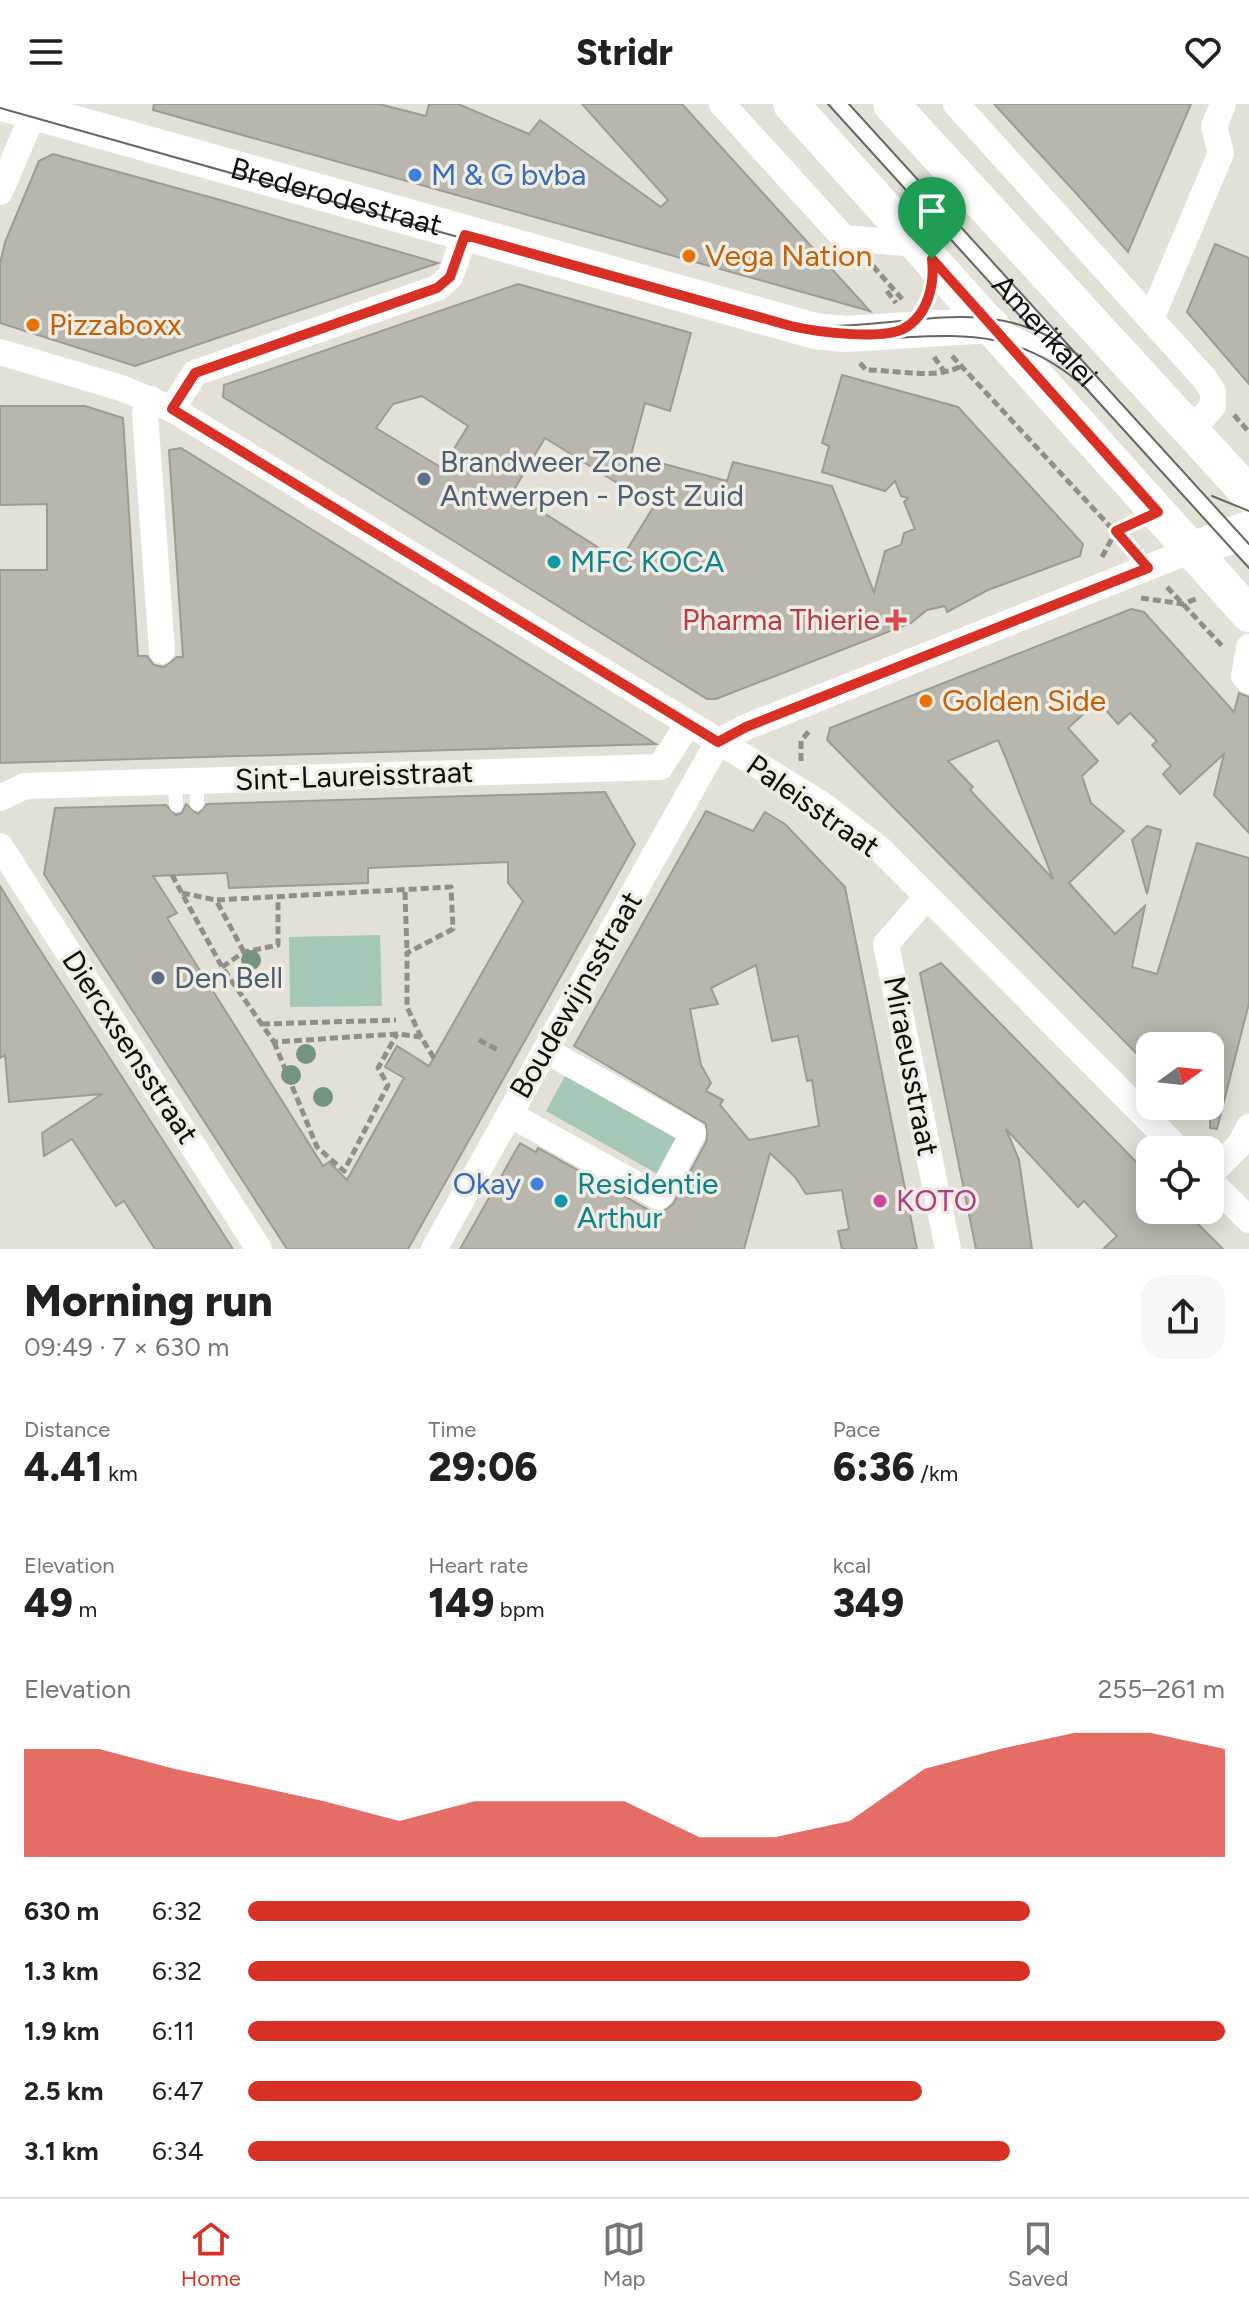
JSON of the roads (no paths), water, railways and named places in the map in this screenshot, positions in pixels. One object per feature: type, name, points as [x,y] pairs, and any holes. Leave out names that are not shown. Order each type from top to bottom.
[{"type":"main road","name":"Amerikalei","points":[[791,104],[1249,614]]},
{"type":"main road","name":"Amerikalei","points":[[891,104],[1249,494]]},
{"type":"main road","name":"Brederodestraat","points":[[19,108],[791,326],[836,333],[991,325]]},
{"type":"main road","points":[[902,329],[914,319],[931,293],[934,278],[925,251]]},
{"type":"main road","points":[[1192,550],[1243,541]]},
{"type":"street","points":[[722,104],[844,238],[925,251]]},
{"type":"street","points":[[956,104],[1213,392],[1211,411],[1192,430]]},
{"type":"street","points":[[1151,319],[1221,153],[1214,127],[1223,104]]},
{"type":"street","points":[[0,192],[19,108]]},
{"type":"street","points":[[162,651],[145,414],[162,404],[195,373],[437,288],[450,277],[465,235]]},
{"type":"street","name":"Paleisstraat","points":[[0,352],[162,404],[849,822],[1165,1136]]},
{"type":"street","points":[[718,742],[746,727],[1192,550]]},
{"type":"street","name":"Sint-Laureisstraat","points":[[0,798],[25,786],[186,793],[660,767],[688,724]]},
{"type":"street","name":"Boudewijnsstraat","points":[[434,1249],[718,742]]},
{"type":"street","name":"Diercxsensstraat","points":[[0,846],[259,1249]]},
{"type":"street","name":"Miraeusstraat","points":[[927,897],[886,944],[948,1249]]},
{"type":"street","points":[[509,1114],[659,1197],[693,1133],[545,1050]]},
{"type":"street","points":[[1224,1162],[1241,1143],[1249,1127]]},
{"type":"street","points":[[1224,1193],[1249,1220]]},
{"type":"lane","name":"Amerikalei","points":[[839,104],[1076,364],[1243,541]]},
{"type":"lane","name":"Brederodestraat","points":[[991,325],[1018,334],[1076,364]]},
{"type":"tram line","points":[[828,104],[1031,328]]},
{"type":"tram line","points":[[849,104],[1249,544]]},
{"type":"tram line","points":[[0,108],[813,337],[956,336],[989,339],[1021,348],[1054,364],[1088,390]]},
{"type":"tram line","points":[[815,326],[951,317],[983,318],[1015,323],[1047,335],[1078,355]]},
{"type":"tram line","points":[[1082,384],[1249,568]]},
{"type":"tram line","points":[[1212,496],[1249,511]]},
{"type":"place","name":"M & G bvba","points":[[415,175]]},
{"type":"place","name":"Vega Nation","points":[[689,256]]},
{"type":"place","name":"Pizzaboxx","points":[[33,325]]},
{"type":"place","name":"Brandweer Zone Antwerpen - Post Zuid","points":[[424,479]]},
{"type":"place","name":"MFC KOCA","points":[[554,562]]},
{"type":"place","name":"Pharma Thierie","points":[[896,620]]},
{"type":"place","name":"Golden Side","points":[[926,701]]},
{"type":"place","name":"Den Bell","points":[[158,978]]},
{"type":"place","name":"Okay","points":[[537,1184]]},
{"type":"place","name":"Residentie Arthur","points":[[561,1201]]},
{"type":"place","name":"KOTO","points":[[880,1201]]}]
